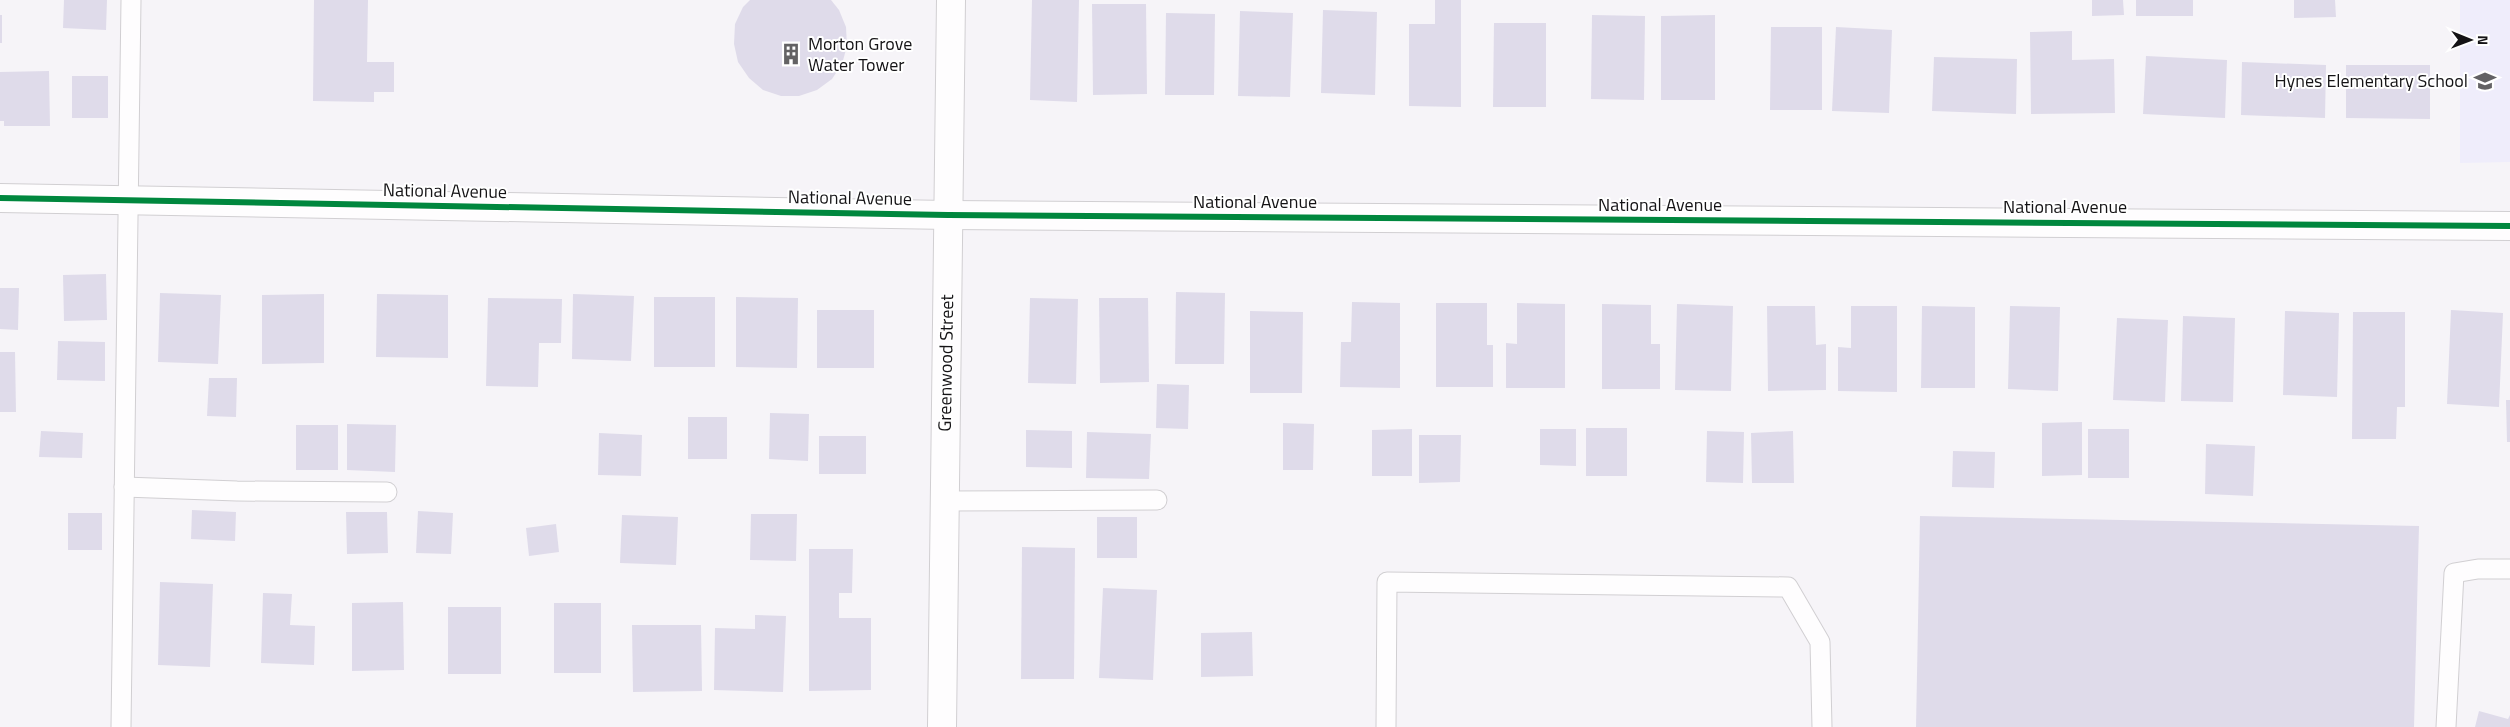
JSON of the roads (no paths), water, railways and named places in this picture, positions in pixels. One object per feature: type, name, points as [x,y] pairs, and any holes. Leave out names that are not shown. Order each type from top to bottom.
[{"type":"street","name":"Greenwood Street","points":[[942,727],[951,0]]},
{"type":"street","name":"National Avenue","points":[[0,198],[948,215],[2510,226]]},
{"type":"lane","points":[[121,727],[131,0]]},
{"type":"lane","points":[[124,487],[237,491],[387,492]]},
{"type":"lane","points":[[945,501],[1157,500]]},
{"type":"lane","points":[[2446,727],[2454,573],[2510,569]]},
{"type":"lane","points":[[1386,727],[1387,582],[1788,587],[1820,642],[1822,727]]},
{"type":"place","name":"Morton Grove Water Tower","points":[[791,54]]},
{"type":"place","name":"Hynes Elementary School","points":[[2485,81]]}]
